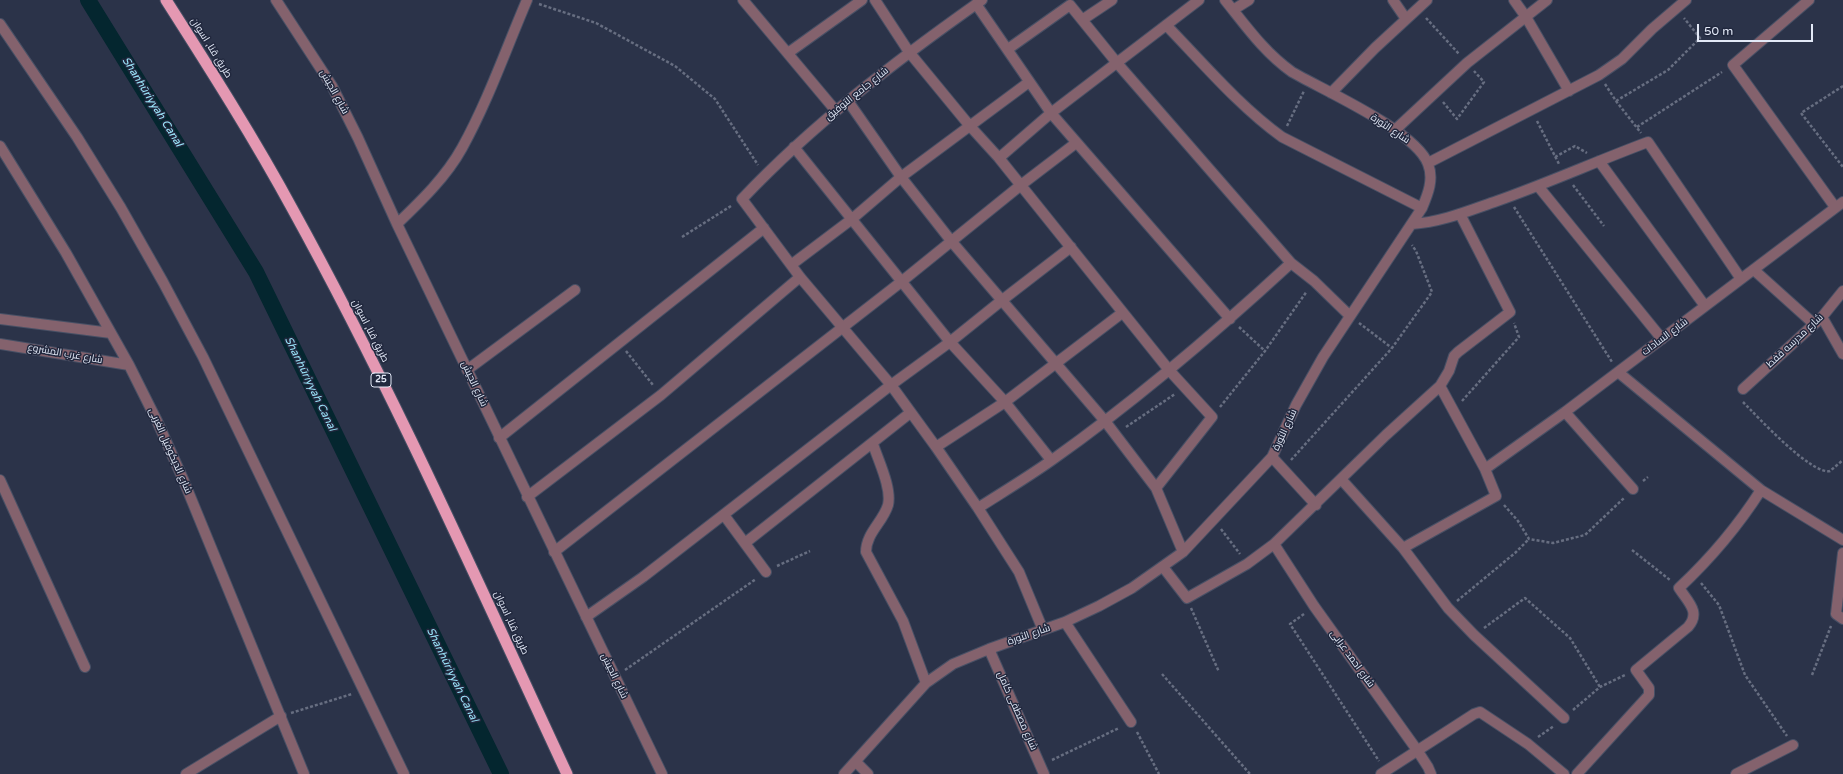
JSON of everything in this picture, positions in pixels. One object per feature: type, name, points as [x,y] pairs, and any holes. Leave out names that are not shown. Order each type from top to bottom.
[{"type":"highway","name":"طريق قنا, اسوان","points":[[166,0],[229,99],[281,188],[352,322],[455,531],[567,774]]},
{"type":"street","name":"شارع الجيش","points":[[276,0],[332,86],[527,497],[662,774]]},
{"type":"street","points":[[397,224],[429,193],[462,149],[488,93],[527,0]]},
{"type":"street","points":[[743,0],[836,111]]},
{"type":"street","points":[[788,53],[862,0]]},
{"type":"street","points":[[875,0],[909,52],[969,125],[999,158],[1169,370],[1212,417],[1156,488]]},
{"type":"street","points":[[1082,20],[1112,0]]},
{"type":"street","points":[[999,158],[1051,113],[1199,0]]},
{"type":"street","name":"شارع الثورة","points":[[844,774],[926,683],[953,664],[1065,622],[1119,595],[1163,567],[1182,552],[1214,520],[1272,457],[1296,405],[1323,357],[1412,224],[1429,194],[1431,179],[1428,163],[1416,146],[1395,130],[1331,93],[1308,82],[1276,61],[1262,47],[1225,0]]},
{"type":"street","points":[[1233,10],[1250,0]]},
{"type":"street","points":[[1394,0],[1406,19]]},
{"type":"street","points":[[1331,93],[1427,0]]},
{"type":"street","points":[[1514,0],[1526,16],[1570,91]]},
{"type":"street","points":[[1395,130],[1467,63],[1547,0]]},
{"type":"street","points":[[1428,163],[1600,75],[1622,59],[1652,29],[1686,0]]},
{"type":"street","points":[[1809,0],[1733,65],[1839,205]]},
{"type":"street","points":[[979,2],[1008,49],[1051,113],[1230,319]]},
{"type":"street","name":"شارع جامع التوفيق","points":[[742,199],[794,147],[848,101],[909,52],[979,2]]},
{"type":"street","points":[[1008,49],[1068,3],[1117,64],[1291,263],[1314,281],[1350,316]]},
{"type":"street","points":[[0,24],[77,136],[122,208],[164,282],[206,364],[404,774]]},
{"type":"street","points":[[1166,25],[1212,73],[1266,125],[1282,137],[1422,208]]},
{"type":"street","points":[[791,265],[852,219],[901,176],[1030,82]]},
{"type":"street","points":[[848,101],[901,176],[952,242],[1105,421],[1156,488],[1182,552]]},
{"type":"street","points":[[1412,224],[1436,221],[1460,214],[1538,186],[1648,142],[1741,279]]},
{"type":"street","points":[[554,552],[901,282],[1021,185],[1076,143]]},
{"type":"street","name":"شارع الديكوفيل الغربى","points":[[0,146],[66,253],[130,365],[183,479],[304,774]]},
{"type":"street","points":[[794,147],[950,342],[1005,402],[1052,460]]},
{"type":"street","points":[[1599,161],[1705,306]]},
{"type":"street","points":[[1538,186],[1662,339]]},
{"type":"street","points":[[742,199],[800,277],[891,385],[936,447],[978,508],[1019,572],[1043,630]]},
{"type":"street","name":"شارع السادات","points":[[1485,469],[1565,412],[1839,205]]},
{"type":"street","points":[[1163,567],[1187,598],[1247,564],[1274,544],[1440,386],[1449,371],[1454,356],[1458,352],[1510,312],[1460,214]]},
{"type":"street","points":[[499,438],[764,228]]},
{"type":"street","points":[[586,617],[643,577],[891,385],[950,342],[1071,247]]},
{"type":"street","points":[[978,508],[1052,460],[1105,421],[1230,319],[1291,263]]},
{"type":"street","points":[[1754,270],[1814,324]]},
{"type":"street","points":[[527,497],[661,395],[800,277]]},
{"type":"street","points":[[467,370],[576,290]]},
{"type":"street","name":"شارع مدرسه قفط","points":[[1743,389],[1822,317],[1843,290]]},
{"type":"street","points":[[936,447],[1005,402],[1122,313]]},
{"type":"street","points":[[1822,317],[1843,354]]},
{"type":"street","points":[[0,319],[112,333]]},
{"type":"street","name":"شارع غرب المشروع","points":[[0,344],[130,365]]},
{"type":"street","points":[[1618,372],[1761,490],[1843,540]]},
{"type":"street","points":[[1404,548],[1496,496],[1485,469],[1440,386]]},
{"type":"street","points":[[1565,412],[1633,489]]},
{"type":"street","points":[[745,543],[873,444],[910,413]]},
{"type":"street","points":[[873,444],[889,495],[887,506],[867,541],[866,552],[903,621],[926,683]]},
{"type":"street","points":[[1272,457],[1316,505]]},
{"type":"street","points":[[1341,479],[1404,548],[1448,608],[1474,635],[1564,718]]},
{"type":"street","points":[[0,480],[85,667]]},
{"type":"street","points":[[1577,774],[1649,695],[1649,688],[1636,670],[1691,623],[1694,615],[1693,609],[1680,588],[1734,529],[1761,490]]},
{"type":"street","points":[[724,515],[766,572]]},
{"type":"street","name":"شارع احمد عرابى","points":[[1274,544],[1314,606],[1418,750],[1431,774]]},
{"type":"street","points":[[1839,617],[1843,554]]},
{"type":"street","points":[[1065,622],[1131,722]]},
{"type":"street","name":"شارع مصطفى كامل","points":[[990,649],[1043,770]]},
{"type":"street","points":[[1384,773],[1474,714],[1480,712],[1528,744],[1564,774]]},
{"type":"street","points":[[186,774],[281,716]]},
{"type":"street","points":[[1736,774],[1793,744]]},
{"type":"street","points":[[856,762],[868,774]]},
{"type":"path","points":[[527,0],[596,23],[675,66],[715,99],[765,175]]},
{"type":"path","points":[[1418,8],[1484,82],[1457,119],[1435,92]]},
{"type":"path","points":[[1616,101],[1668,70],[1700,38],[1677,8]]},
{"type":"path","points":[[1600,75],[1616,101],[1637,127],[1733,65]]},
{"type":"path","points":[[1282,137],[1308,82]]},
{"type":"path","points":[[1843,86],[1801,113],[1843,167]]},
{"type":"path","points":[[1532,110],[1555,157],[1604,226]]},
{"type":"path","points":[[1555,157],[1575,146],[1599,161]]},
{"type":"path","points":[[1508,197],[1618,372]]},
{"type":"path","points":[[682,237],[742,199]]},
{"type":"path","points":[[1282,469],[1392,348],[1432,292],[1416,251],[1404,236]]},
{"type":"path","points":[[1212,417],[1265,351],[1314,281]]},
{"type":"path","points":[[1453,410],[1519,337],[1510,312]]},
{"type":"path","points":[[1350,316],[1392,348]]},
{"type":"path","points":[[1230,319],[1265,351]]},
{"type":"path","points":[[620,343],[661,395]]},
{"type":"path","points":[[1115,434],[1185,387]]},
{"type":"path","points":[[1743,389],[1740,393],[1742,401],[1787,446],[1826,472],[1833,470],[1843,460]]},
{"type":"path","points":[[1496,496],[1518,521],[1529,538],[1553,543],[1585,535],[1633,489]]},
{"type":"path","points":[[1214,520],[1247,564]]},
{"type":"path","points":[[1448,608],[1515,553],[1529,538]]},
{"type":"path","points":[[615,677],[766,572],[810,550]]},
{"type":"path","points":[[1632,550],[1680,588]]},
{"type":"path","points":[[1694,574],[1719,604],[1745,675],[1793,744]]},
{"type":"path","points":[[1187,598],[1219,672]]},
{"type":"path","points":[[1474,635],[1525,598],[1570,638],[1600,687]]},
{"type":"path","points":[[1314,606],[1290,624],[1384,773]]},
{"type":"path","points":[[1812,675],[1839,617]]},
{"type":"path","points":[[1528,744],[1564,718],[1600,687],[1636,670]]},
{"type":"path","points":[[1162,674],[1250,774]]},
{"type":"path","points":[[281,716],[364,691]]},
{"type":"path","points":[[1043,770],[1131,722],[1159,774]]},
{"type":"waterway","name":"Shanhūriyyah Canal","points":[[88,0],[256,272],[501,774]]}]
